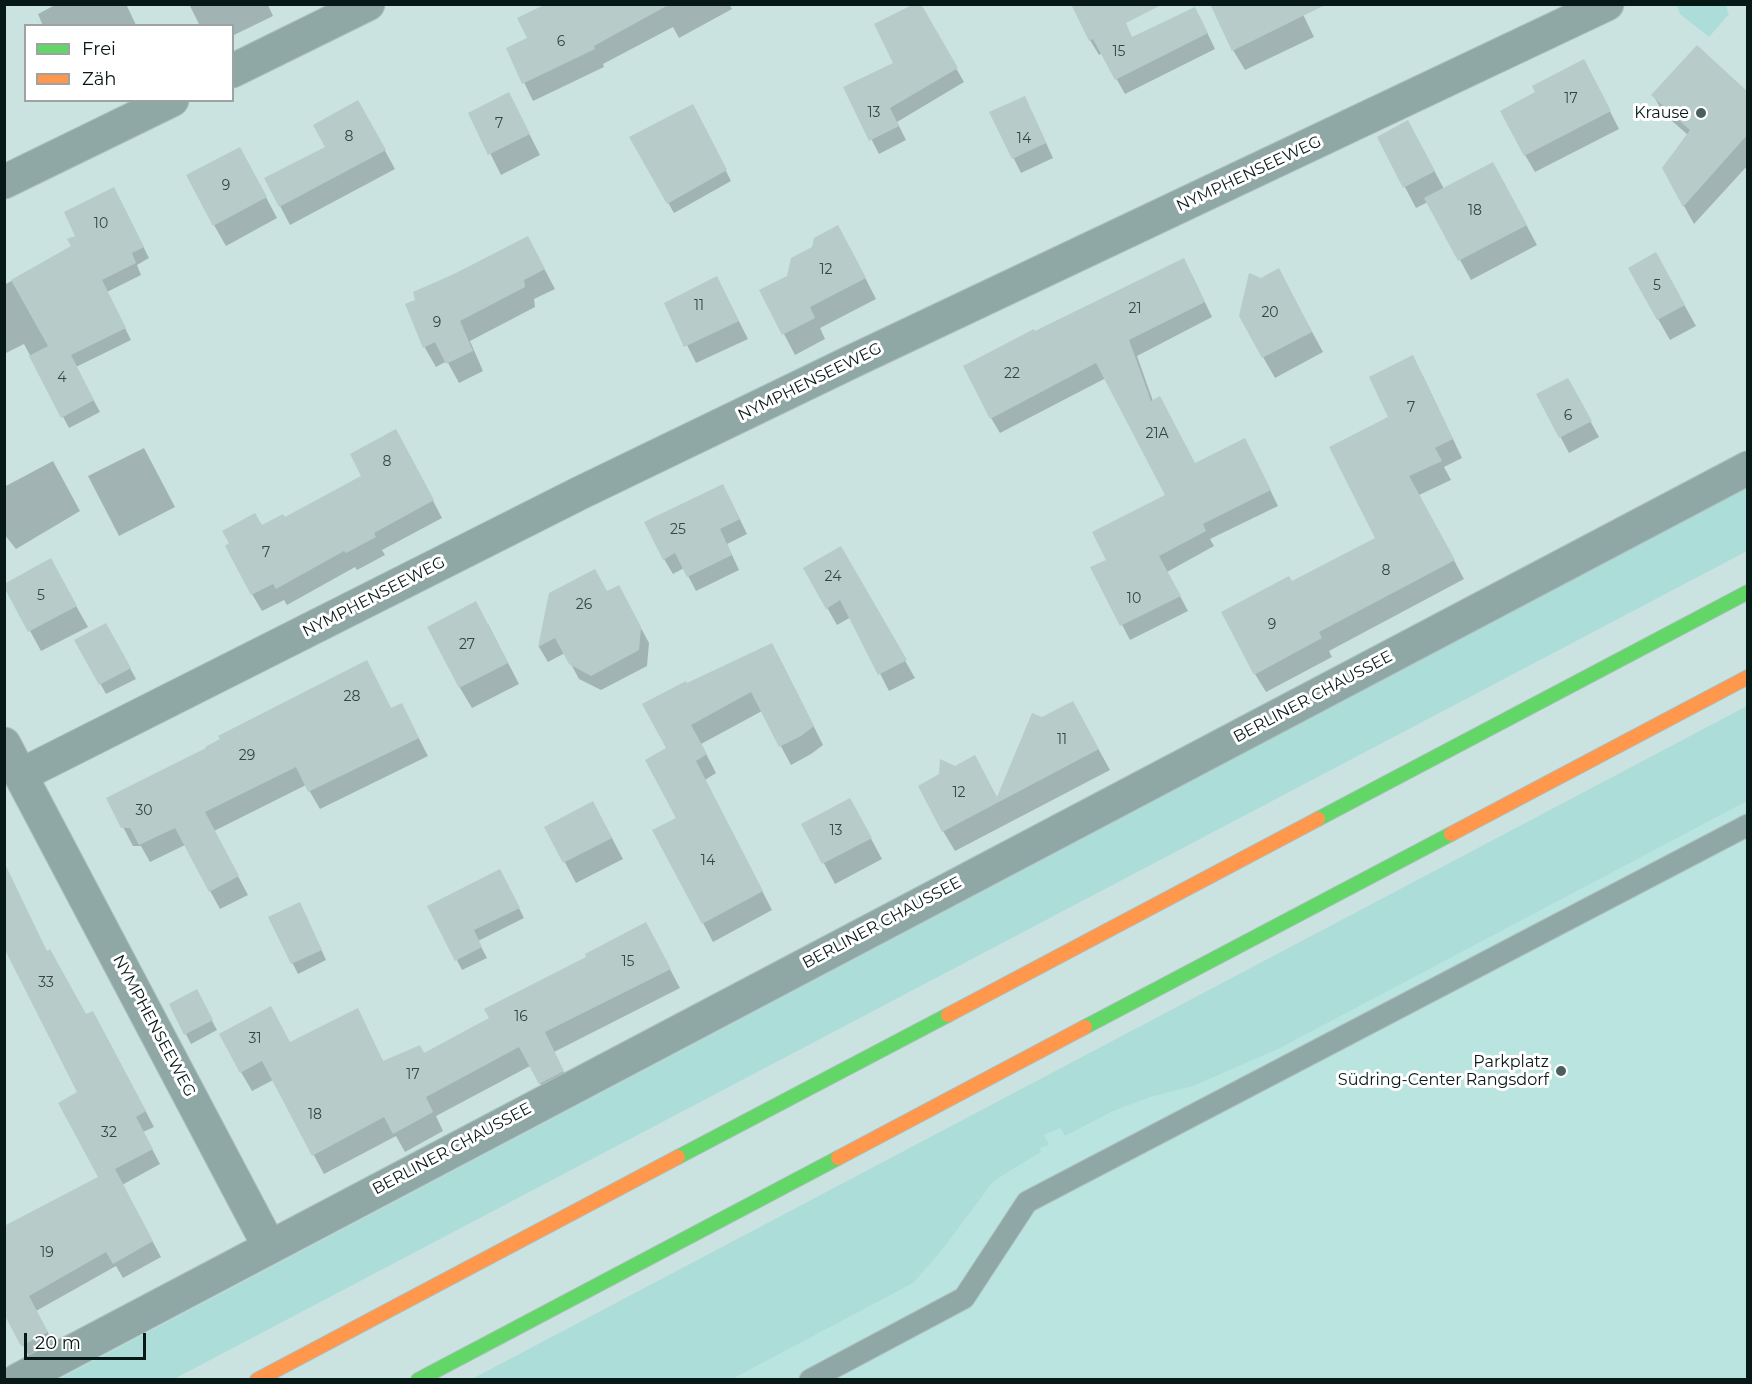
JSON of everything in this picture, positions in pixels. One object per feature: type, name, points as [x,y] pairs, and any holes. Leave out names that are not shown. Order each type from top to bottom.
[{"type":"main road","points":[[257,1380],[1748,591]]},
{"type":"main road","points":[[418,1380],[1748,677]]},
{"type":"street","points":[[234,70],[368,4]]},
{"type":"street","name":"NYMPHENSEEWEG","points":[[21,775],[580,493],[874,351],[1607,4]]},
{"type":"street","points":[[4,182],[168,102]]},
{"type":"street","name":"BERLINER CHAUSSEE","points":[[18,1380],[1748,468]]},
{"type":"street","name":"NYMPHENSEEWEG","points":[[4,744],[269,1246]]},
{"type":"lane","points":[[810,1380],[964,1298],[1027,1202],[1748,825]]},
{"type":"shaded area","points":[[1677,5],[1726,5],[1729,17],[1727,16],[1709,37],[1680,14]]},
{"type":"shaded area","points":[[1747,488],[1747,551],[174,1379],[59,1379]]},
{"type":"shaded area","points":[[1747,706],[1747,801],[1278,1049],[1193,1086],[1150,1097],[1113,1111],[1065,1136],[1060,1128],[1044,1135],[1049,1145],[1040,1148],[1041,1152],[992,1183],[941,1251],[913,1283],[732,1379],[472,1379]]},
{"type":"shaded area","name":"Parkplatz Südring-Center Rangsdorf","points":[[1747,779],[1747,1379],[666,1380],[976,1155]]},
{"type":"building","points":[[546,4],[670,4],[594,46],[595,49],[522,84],[506,48],[527,38],[517,18]]},
{"type":"building","points":[[914,4],[921,4],[958,68],[890,108],[899,126],[869,141],[843,87],[893,63],[874,24]]},
{"type":"building","points":[[1071,4],[1163,4],[1126,23],[1132,37],[1195,7],[1208,33],[1115,80],[1093,39],[1089,41]]},
{"type":"building","points":[[1210,4],[1327,4],[1232,51]]},
{"type":"building","points":[[1697,45],[1748,92],[1748,134],[1683,207],[1662,168],[1690,130],[1651,95]]},
{"type":"building","points":[[1584,59],[1611,111],[1524,156],[1500,111],[1535,92],[1532,86]]},
{"type":"building","points":[[509,92],[530,134],[488,155],[468,113]]},
{"type":"building","points":[[1025,96],[1046,143],[1012,159],[989,112]]},
{"type":"building","points":[[358,100],[386,150],[279,207],[264,178],[325,147],[313,125]]},
{"type":"building","points":[[693,104],[727,170],[667,204],[629,137]]},
{"type":"building","points":[[1408,120],[1435,171],[1403,188],[1377,137]]},
{"type":"building","points":[[240,147],[267,197],[213,226],[186,175]]},
{"type":"building","points":[[1493,162],[1527,225],[1458,261],[1424,198]]},
{"type":"building","points":[[114,187],[144,247],[132,253],[136,263],[102,280],[126,328],[71,355],[94,400],[61,418],[29,356],[48,346],[11,280],[71,246],[67,239],[75,236],[64,212]]},
{"type":"building","points":[[838,225],[866,278],[810,307],[815,318],[782,335],[759,290],[787,276],[791,258],[812,247],[814,238]]},
{"type":"building","points":[[528,236],[545,269],[524,280],[525,287],[460,321],[473,351],[446,364],[435,342],[423,348],[405,304],[415,300],[413,292]]},
{"type":"building","points":[[1656,252],[1685,305],[1657,320],[1628,268]]},
{"type":"building","points":[[1184,258],[1205,302],[1129,340],[1151,401],[1160,396],[1195,463],[1245,438],[1271,490],[1203,524],[1206,531],[1159,556],[1181,596],[1120,626],[1090,567],[1106,560],[1092,532],[1165,495],[1096,363],[990,419],[963,366],[1034,329],[1035,331]]},
{"type":"building","points":[[1279,268],[1312,332],[1262,358],[1239,316],[1249,273],[1261,278]]},
{"type":"building","points":[[717,276],[739,321],[684,347],[664,303]]},
{"type":"building","points":[[1413,355],[1453,439],[1435,448],[1442,461],[1409,476],[1455,560],[1319,632],[1322,638],[1254,675],[1221,612],[1289,576],[1292,581],[1375,538],[1329,447],[1388,417],[1369,377]]},
{"type":"building","points":[[1568,378],[1592,421],[1559,438],[1536,394]]},
{"type":"building","points":[[396,429],[434,500],[374,533],[376,537],[346,553],[344,551],[276,589],[273,584],[251,595],[225,546],[229,543],[222,531],[255,513],[262,525],[283,514],[285,517],[361,476],[350,454]]},
{"type":"building","points":[[723,484],[740,519],[720,529],[732,555],[687,577],[675,553],[663,560],[644,522]]},
{"type":"building","points":[[841,546],[907,660],[878,675],[840,600],[826,609],[803,568]]},
{"type":"building","points":[[51,558],[77,606],[28,632],[4,584]]},
{"type":"building","points":[[595,569],[607,591],[619,585],[641,627],[639,650],[591,676],[569,664],[555,638],[538,647],[549,593]]},
{"type":"building","points":[[476,601],[508,663],[459,688],[427,627]]},
{"type":"building","points":[[106,623],[131,668],[99,685],[74,640]]},
{"type":"building","points":[[772,643],[814,726],[801,736],[779,747],[751,692],[691,725],[707,754],[696,761],[763,891],[702,924],[652,830],[676,818],[645,760],[666,748],[642,704],[686,681],[687,683]]},
{"type":"building","points":[[367,660],[391,708],[402,703],[419,738],[308,792],[296,767],[205,812],[239,876],[209,892],[175,828],[139,845],[130,828],[121,828],[106,798],[206,748],[220,739],[218,736]]},
{"type":"building","points":[[1073,701],[1099,749],[942,832],[918,786],[939,774],[940,759],[955,766],[975,755],[997,797],[1032,713],[1042,717]]},
{"type":"building","points":[[850,798],[872,838],[822,864],[801,824]]},
{"type":"building","points":[[593,801],[612,838],[563,863],[544,827]]},
{"type":"building","points":[[4,862],[47,951],[50,949],[86,1014],[93,1011],[146,1111],[136,1117],[153,1149],[115,1169],[153,1241],[113,1264],[106,1252],[29,1296],[48,1332],[21,1346],[4,1314],[4,1226],[98,1177],[58,1103],[77,1092],[4,948]]},
{"type":"building","points":[[500,869],[520,908],[474,930],[482,947],[455,961],[427,906]]},
{"type":"building","points":[[300,902],[322,950],[291,964],[268,917]]},
{"type":"building","points":[[646,922],[671,969],[545,1032],[564,1071],[539,1084],[519,1047],[426,1097],[433,1112],[393,1134],[384,1117],[312,1156],[262,1061],[240,1073],[219,1034],[271,1006],[290,1042],[358,1008],[383,1061],[420,1045],[424,1053],[489,1018],[484,1009],[586,957],[585,954]]},
{"type":"building","points":[[197,989],[213,1020],[184,1035],[169,1004]]},
{"type":"traffic: fast","points":[[1318,819],[1748,592]]},
{"type":"traffic: fast","points":[[1085,1027],[1451,834]]},
{"type":"traffic: fast","points":[[678,1157],[948,1015]]},
{"type":"traffic: fast","points":[[418,1380],[838,1158]]},
{"type":"traffic: slow","points":[[1451,834],[1748,677]]},
{"type":"traffic: slow","points":[[948,1015],[1318,819]]},
{"type":"traffic: slow","points":[[838,1158],[1085,1027]]},
{"type":"traffic: slow","points":[[257,1380],[678,1157]]},
{"type":"place","name":"Krause","points":[[1701,113]]},
{"type":"place","name":"Parkplatz Südring-Center Rangsdorf","points":[[1561,1071]]}]
